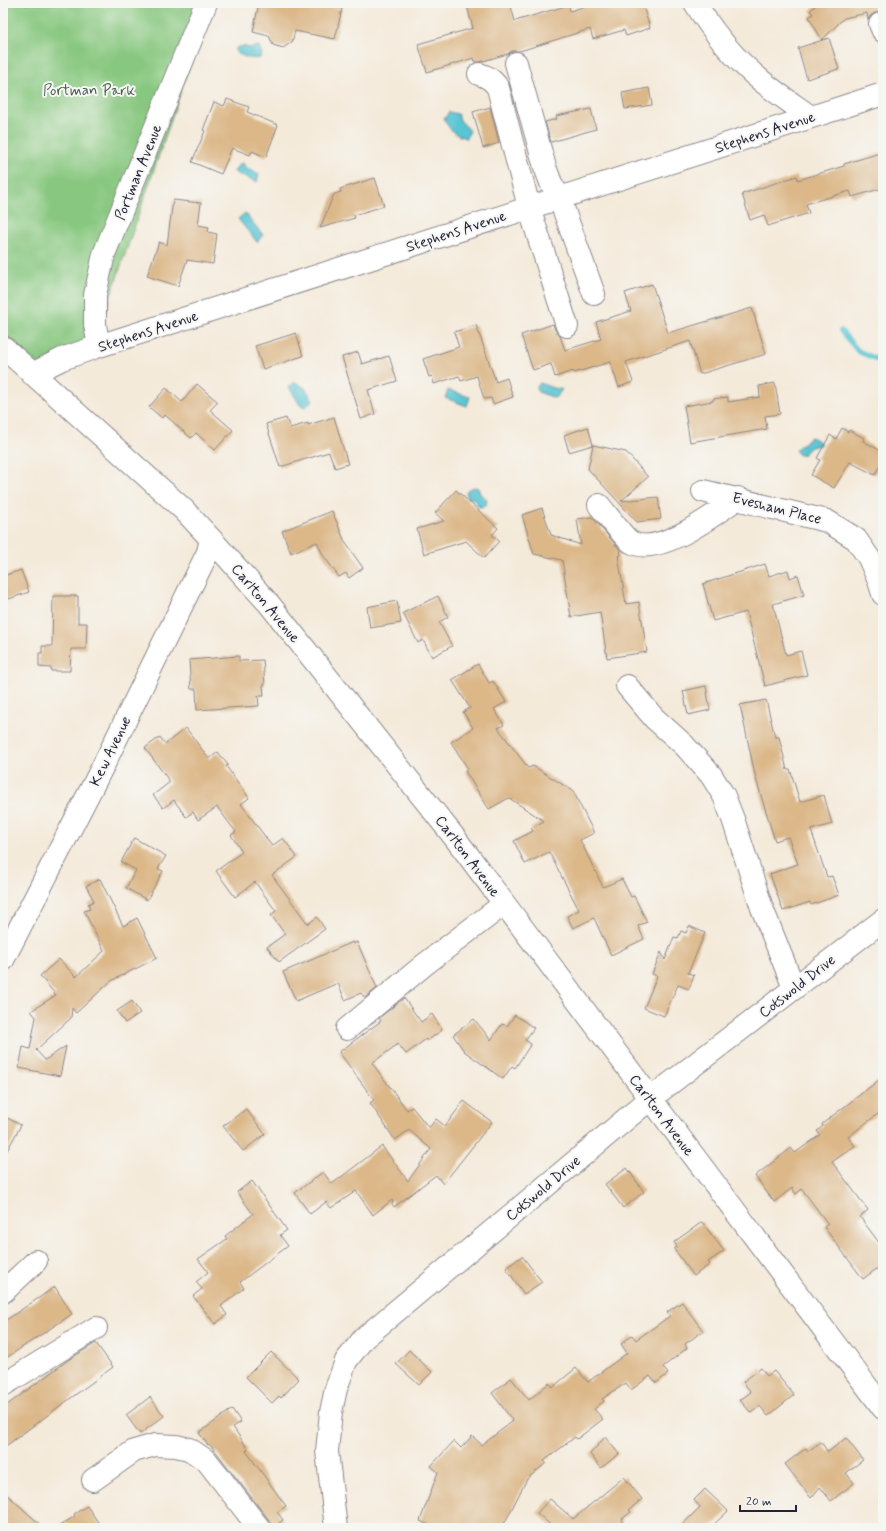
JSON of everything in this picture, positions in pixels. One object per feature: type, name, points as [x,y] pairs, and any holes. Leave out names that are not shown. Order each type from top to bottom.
[{"type":"street","name":"Portman Avenue","points":[[99,346],[95,325],[95,295],[104,254],[206,3]]},
{"type":"street","points":[[695,3],[709,25],[749,70],[811,117]]},
{"type":"street","points":[[516,63],[545,167],[551,183],[560,197],[594,294]]},
{"type":"street","points":[[479,74],[489,77],[498,88],[530,207],[567,326]]},
{"type":"street","name":"Stephens Avenue","points":[[32,374],[62,359],[99,346],[883,94]]},
{"type":"street","name":"Carlton Avenue","points":[[3,347],[184,510],[270,605],[455,838],[883,1408]]},
{"type":"street","name":"Evesham Place","points":[[703,491],[738,498],[828,521],[856,539],[869,558],[883,594]]},
{"type":"street","points":[[599,505],[630,542],[642,546],[652,546],[682,534],[706,520],[738,498]]},
{"type":"street","name":"Kew Avenue","points":[[3,960],[104,764],[208,552],[211,539]]},
{"type":"street","points":[[627,686],[654,718],[684,745],[711,775],[724,796],[762,908],[794,988]]},
{"type":"street","points":[[347,1029],[424,965],[504,904]]},
{"type":"street","name":"Cotswold Drive","points":[[336,1528],[327,1452],[331,1412],[336,1389],[346,1361],[364,1338],[375,1327],[650,1099],[883,920]]},
{"type":"street","points":[[3,1292],[36,1261]]},
{"type":"street","points":[[3,1385],[96,1328]]},
{"type":"street","points":[[93,1480],[134,1451],[155,1445],[176,1446],[189,1449],[206,1461],[259,1528]]},
{"type":"green space","name":"Portman Park","points":[[3,3],[211,3],[97,336],[42,369],[3,333]]},
{"type":"water","points":[[243,46],[250,48],[259,46],[262,54],[260,58],[247,58],[235,51],[236,48]]},
{"type":"water","points":[[449,112],[458,114],[460,120],[470,131],[466,138],[452,131],[448,126],[444,119]]},
{"type":"water","points":[[242,163],[247,168],[259,174],[257,182],[234,172],[238,165]]},
{"type":"water","points":[[245,213],[263,235],[257,242],[238,219]]},
{"type":"water","points":[[295,382],[305,388],[313,400],[306,407],[300,405],[289,387]]},
{"type":"water","points":[[540,383],[562,390],[555,398],[538,392],[536,388]]},
{"type":"water","points":[[448,390],[470,397],[467,406],[445,398]]},
{"type":"water","points":[[811,437],[820,442],[820,445],[811,447],[804,454],[799,455],[795,450]]},
{"type":"water","points":[[470,488],[478,488],[480,494],[487,499],[486,506],[479,507],[473,498],[468,498],[466,492]]},
{"type":"building","points":[[259,3],[316,3],[342,9],[335,39],[295,31],[292,42],[283,48],[273,45],[269,36],[253,32]]},
{"type":"building","points":[[478,3],[510,3],[515,21],[569,5],[570,11],[595,3],[642,3],[650,28],[626,36],[624,30],[593,39],[590,29],[520,51],[512,51],[507,54],[480,62],[475,62],[474,58],[427,72],[418,44],[473,28],[467,6]]},
{"type":"building","points":[[818,3],[883,3],[883,12],[875,13],[870,16],[868,20],[867,13],[844,18],[822,40],[809,17],[813,14],[810,11]]},
{"type":"building","points":[[829,38],[839,69],[807,79],[798,48]]},
{"type":"building","points":[[649,88],[652,105],[625,109],[622,93]]},
{"type":"building","points":[[227,99],[249,107],[247,112],[278,125],[266,157],[252,151],[250,155],[232,148],[221,174],[192,162],[205,131],[203,130],[214,102],[224,106]]},
{"type":"building","points":[[490,107],[499,143],[483,148],[473,112]]},
{"type":"building","points":[[591,109],[596,129],[551,142],[545,122],[557,119],[556,116]]},
{"type":"building","points":[[883,152],[883,188],[852,197],[850,191],[806,204],[809,213],[768,226],[764,215],[750,220],[742,194],[797,176],[798,180]]},
{"type":"building","points":[[375,178],[384,206],[354,215],[355,218],[320,228],[334,194],[341,192],[340,189]]},
{"type":"building","points":[[173,200],[201,203],[198,225],[209,227],[208,232],[217,234],[213,264],[187,260],[178,286],[147,276],[159,242],[167,245]]},
{"type":"building","points":[[652,284],[668,333],[752,308],[766,354],[700,374],[690,341],[626,362],[633,382],[619,387],[610,362],[555,377],[551,364],[533,370],[521,335],[553,324],[555,330],[560,336],[565,350],[601,339],[596,322],[631,311],[625,293]]},
{"type":"building","points":[[476,325],[496,382],[507,378],[513,397],[493,404],[491,398],[484,399],[477,376],[461,381],[459,376],[434,384],[432,376],[429,377],[423,359],[459,347],[454,332]]},
{"type":"building","points":[[296,333],[303,356],[263,369],[255,346]]},
{"type":"building","points":[[358,352],[362,364],[389,356],[397,381],[368,390],[375,414],[361,419],[342,357]]},
{"type":"building","points":[[775,383],[780,414],[765,416],[767,429],[690,442],[684,406],[728,397],[728,402],[760,397],[759,386]]},
{"type":"building","points":[[197,384],[218,402],[210,410],[233,430],[215,450],[196,433],[191,438],[165,415],[162,418],[149,407],[166,388],[182,402]]},
{"type":"building","points":[[334,417],[348,464],[335,468],[329,452],[280,467],[266,424],[286,418],[290,428],[308,423],[308,425]]},
{"type":"building","points":[[588,427],[593,445],[569,452],[564,435]]},
{"type":"building","points":[[842,428],[864,438],[863,441],[883,452],[883,460],[875,475],[850,462],[834,488],[811,475],[820,460],[817,458],[830,435],[836,439]]},
{"type":"building","points":[[593,445],[626,452],[648,477],[621,501],[658,497],[661,519],[637,522],[588,469]]},
{"type":"building","points":[[456,490],[498,528],[492,535],[499,541],[484,558],[466,541],[424,554],[417,529],[444,521],[435,513]]},
{"type":"building","points":[[542,508],[551,535],[581,545],[577,519],[592,517],[620,550],[621,555],[618,556],[626,604],[639,602],[647,652],[607,658],[600,612],[571,617],[562,560],[534,554],[522,515]]},
{"type":"building","points":[[332,511],[345,542],[363,568],[349,578],[346,573],[339,577],[323,555],[317,542],[291,553],[282,531]]},
{"type":"building","points":[[765,564],[769,576],[788,570],[790,578],[798,575],[804,595],[773,604],[786,655],[801,651],[807,675],[765,686],[746,612],[713,621],[703,584]]},
{"type":"building","points":[[21,570],[29,592],[3,601],[3,576]]},
{"type":"building","points":[[53,596],[78,596],[78,623],[87,623],[86,649],[71,649],[70,671],[51,671],[51,668],[39,667],[39,653],[42,653],[42,646],[52,646]]},
{"type":"building","points":[[438,596],[448,617],[439,622],[452,646],[432,657],[423,640],[418,643],[403,613]]},
{"type":"building","points":[[397,601],[401,623],[370,628],[367,607]]},
{"type":"building","points":[[239,656],[239,661],[263,660],[265,685],[263,685],[264,696],[258,696],[259,706],[197,710],[196,689],[191,689],[189,660]]},
{"type":"building","points":[[478,664],[489,683],[493,681],[506,702],[494,709],[504,725],[498,728],[528,768],[533,766],[573,791],[594,833],[580,840],[603,887],[622,879],[631,897],[634,896],[647,922],[638,926],[644,939],[611,955],[594,918],[573,928],[567,916],[579,910],[549,852],[525,864],[514,841],[533,831],[531,828],[544,821],[509,798],[489,809],[465,771],[468,769],[451,742],[473,728],[463,712],[470,708],[452,680]]},
{"type":"building","points":[[706,686],[710,710],[688,715],[683,691]]},
{"type":"building","points":[[766,700],[775,737],[779,737],[787,770],[790,769],[800,802],[824,795],[832,824],[811,830],[827,877],[832,876],[839,895],[811,905],[810,902],[783,911],[770,874],[798,864],[788,837],[775,841],[756,779],[740,705]]},
{"type":"building","points":[[186,728],[209,759],[218,752],[228,765],[226,766],[249,798],[241,804],[272,846],[283,838],[297,857],[272,875],[308,924],[317,917],[325,929],[279,962],[267,947],[285,934],[271,915],[276,911],[255,882],[235,897],[216,871],[242,852],[231,835],[236,832],[217,807],[198,820],[193,812],[186,817],[174,800],[163,808],[153,795],[170,782],[145,748],[160,737],[165,744]]},
{"type":"building","points":[[134,838],[166,856],[158,869],[163,871],[147,900],[126,888],[136,870],[121,862]]},
{"type":"building","points":[[100,879],[123,926],[137,918],[157,958],[111,981],[76,1013],[72,1008],[71,1018],[36,1050],[45,1060],[66,1046],[60,1076],[19,1068],[23,1047],[30,1049],[36,1017],[31,1011],[56,995],[40,976],[59,959],[76,977],[104,951],[84,911],[90,909],[88,904],[94,901],[86,886]]},
{"type":"building","points":[[689,926],[705,933],[688,973],[694,975],[689,989],[678,985],[664,1016],[644,1008],[657,976],[652,974],[661,952],[665,960],[674,937],[678,938],[681,931],[686,933]]},
{"type":"building","points":[[353,942],[353,944],[357,942],[377,988],[365,998],[361,993],[345,1000],[338,983],[296,1001],[283,972]]},
{"type":"building","points":[[404,998],[421,1022],[432,1014],[442,1030],[427,1041],[426,1039],[406,1054],[398,1044],[372,1063],[407,1110],[412,1107],[429,1128],[436,1119],[445,1126],[464,1101],[492,1122],[443,1184],[436,1175],[394,1207],[392,1200],[373,1215],[356,1191],[331,1208],[326,1202],[310,1214],[295,1193],[323,1172],[332,1184],[382,1146],[408,1181],[431,1149],[409,1130],[395,1140],[370,1103],[374,1100],[339,1052],[381,1021],[379,1018]]},
{"type":"building","points":[[132,1001],[140,1013],[125,1023],[117,1011]]},
{"type":"building","points":[[515,1015],[534,1028],[525,1040],[531,1044],[515,1068],[512,1066],[503,1079],[464,1051],[453,1035],[474,1019],[491,1040],[502,1024],[507,1026]]},
{"type":"building","points":[[883,1077],[883,1110],[848,1137],[855,1146],[832,1162],[868,1210],[860,1217],[883,1248],[883,1264],[863,1279],[824,1227],[828,1224],[802,1189],[796,1194],[792,1188],[774,1202],[755,1176],[791,1148],[795,1153],[820,1135],[817,1131],[823,1126],[822,1124]]},
{"type":"building","points":[[246,1109],[265,1134],[243,1151],[223,1126]]},
{"type":"building","points":[[3,1116],[21,1125],[3,1158]]},
{"type":"building","points":[[627,1168],[644,1192],[623,1208],[605,1184]]},
{"type":"building","points":[[252,1181],[287,1230],[280,1235],[288,1246],[240,1282],[244,1288],[221,1306],[227,1315],[215,1324],[193,1296],[202,1289],[196,1282],[208,1272],[198,1259],[227,1239],[225,1236],[253,1214],[237,1192]]},
{"type":"building","points":[[702,1222],[724,1251],[708,1262],[710,1264],[694,1276],[674,1249],[677,1247],[674,1242]]},
{"type":"building","points":[[522,1256],[542,1282],[524,1294],[506,1268]]},
{"type":"building","points":[[55,1287],[72,1314],[3,1360],[3,1322]]},
{"type":"building","points":[[682,1302],[703,1331],[685,1344],[687,1348],[663,1367],[668,1374],[656,1383],[650,1376],[631,1390],[626,1383],[602,1399],[604,1401],[594,1409],[603,1419],[577,1439],[575,1437],[544,1461],[546,1463],[527,1479],[502,1528],[436,1528],[420,1521],[438,1472],[431,1466],[454,1441],[461,1448],[472,1436],[482,1445],[513,1421],[492,1393],[511,1378],[529,1400],[549,1383],[553,1387],[576,1368],[588,1382],[627,1353],[621,1344],[632,1335],[636,1340],[670,1316],[667,1312]]},
{"type":"building","points":[[96,1343],[113,1367],[3,1448],[3,1408],[68,1360]]},
{"type":"building","points":[[409,1350],[432,1372],[419,1385],[396,1364]]},
{"type":"building","points":[[271,1352],[299,1379],[281,1398],[279,1396],[272,1403],[246,1377]]},
{"type":"building","points":[[761,1368],[767,1376],[774,1371],[794,1395],[768,1416],[760,1406],[751,1413],[740,1400],[751,1392],[743,1382]]},
{"type":"building","points":[[150,1397],[164,1416],[140,1434],[126,1415]]},
{"type":"building","points":[[232,1409],[241,1422],[233,1427],[248,1449],[246,1451],[286,1506],[277,1512],[283,1520],[273,1528],[271,1528],[269,1520],[217,1453],[209,1444],[208,1445],[199,1433]]},
{"type":"building","points":[[605,1437],[619,1454],[601,1468],[590,1454]]},
{"type":"building","points":[[846,1438],[863,1460],[846,1473],[854,1483],[831,1501],[820,1487],[811,1498],[785,1464],[806,1448],[808,1451],[821,1442],[828,1452]]},
{"type":"building","points":[[624,1477],[642,1499],[629,1510],[631,1512],[622,1519],[623,1521],[615,1528],[554,1528],[537,1513],[550,1499],[573,1519]]},
{"type":"building","points":[[705,1489],[728,1511],[710,1528],[679,1528],[700,1507],[694,1500]]},
{"type":"building","points":[[3,1491],[44,1528],[3,1528]]},
{"type":"building","points":[[87,1506],[102,1528],[56,1528],[75,1516],[74,1514]]},
{"type":"waterway","points":[[841,331],[858,351],[883,362]]}]
